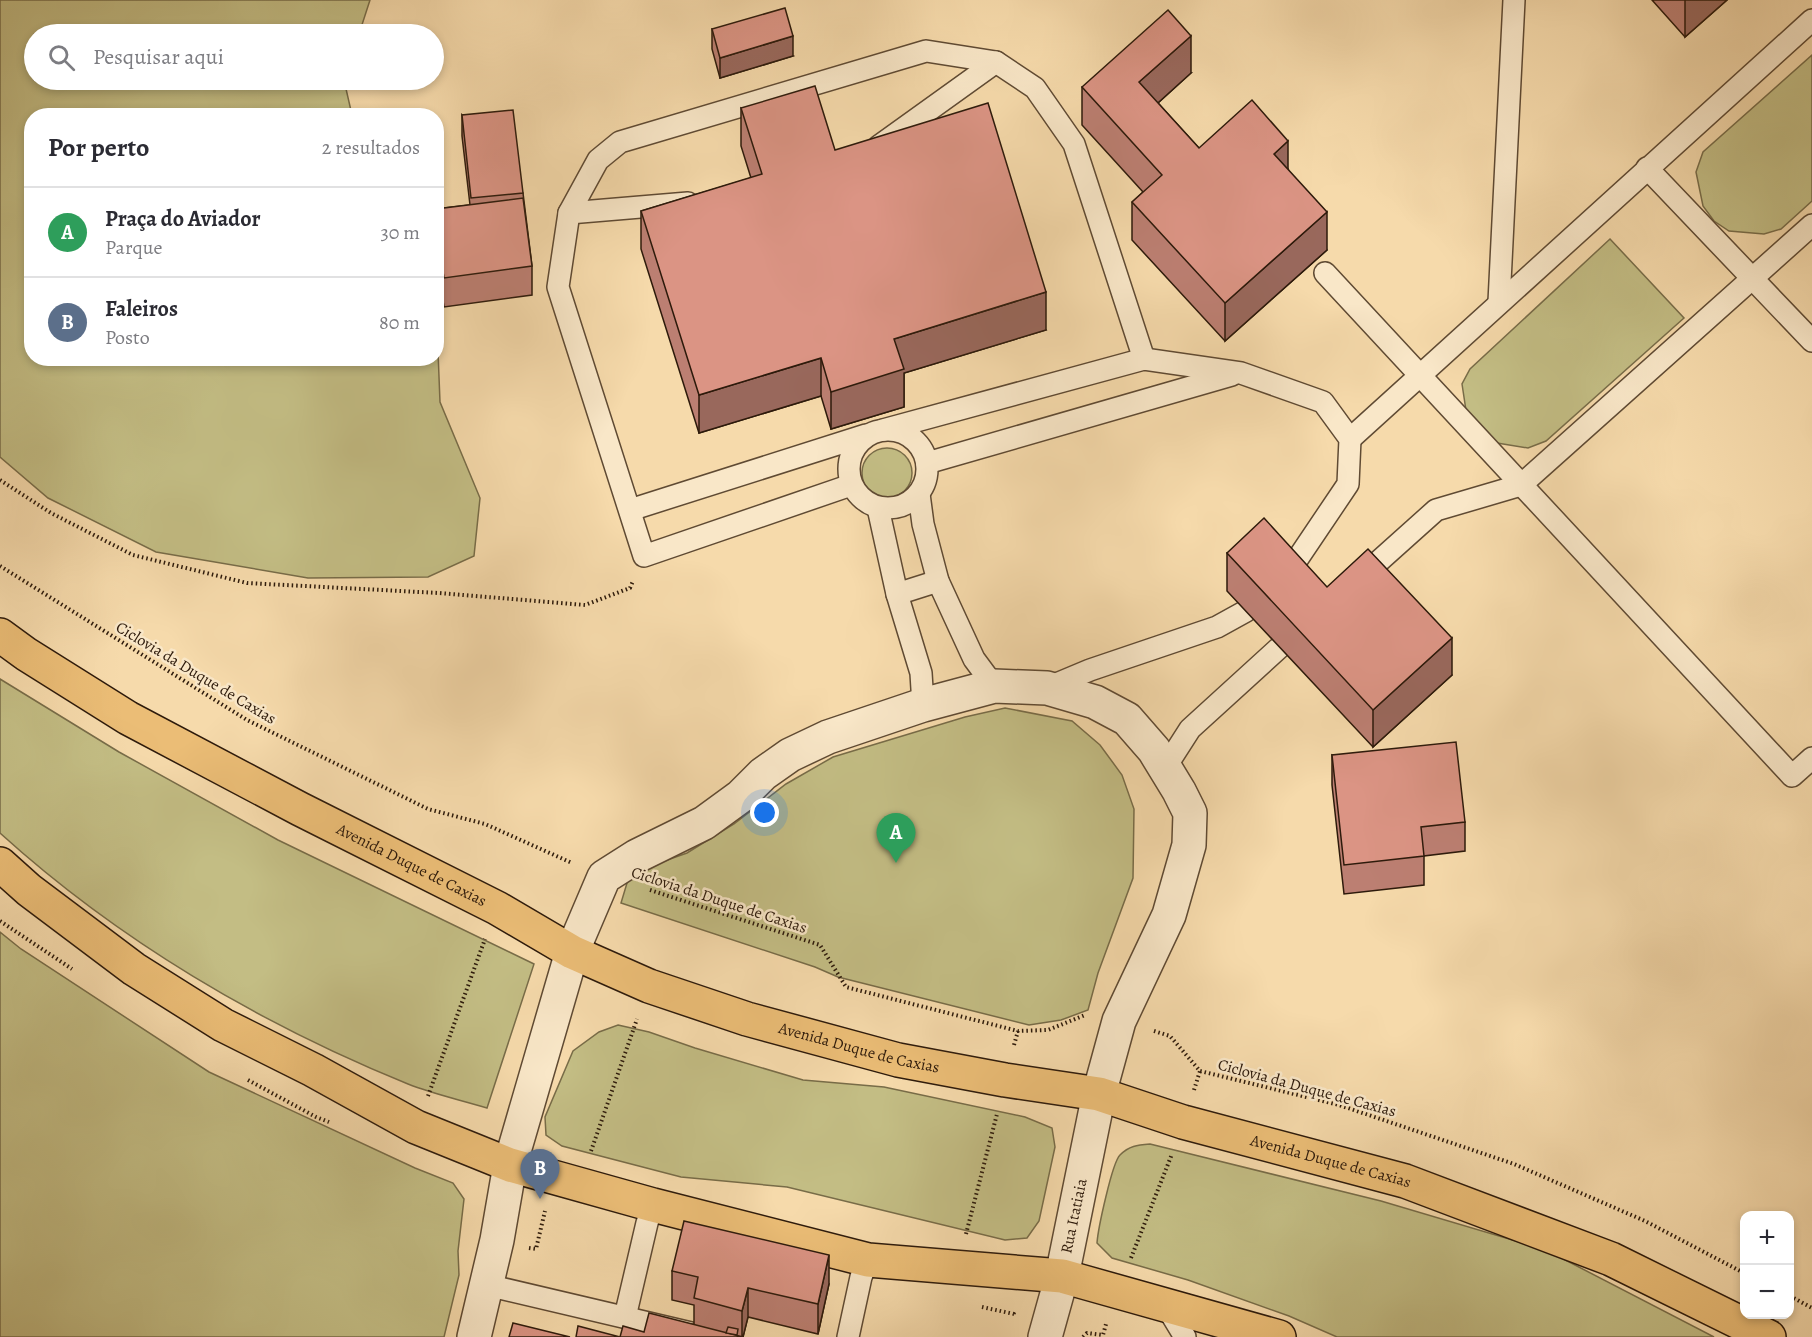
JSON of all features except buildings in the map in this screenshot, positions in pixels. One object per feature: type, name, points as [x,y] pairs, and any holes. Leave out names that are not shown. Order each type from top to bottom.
[{"type":"main road","name":"Avenida Duque de Caxias","points":[[0,635],[128,718],[300,809],[497,908],[572,952],[649,986],[747,1019],[898,1060],[1005,1080],[1099,1094],[1183,1122],[1405,1181],[1611,1259],[1769,1337]]},
{"type":"main road","points":[[0,864],[29,890],[144,976],[223,1025],[313,1070],[416,1127],[510,1165],[653,1205],[868,1260],[1062,1276],[1279,1337]]},
{"type":"street","name":"Rua Itatiaia","points":[[604,877],[637,856],[704,823],[741,796],[763,774],[790,755],[828,737],[923,705],[993,686],[1047,688],[1095,702],[1127,719],[1154,750],[1190,813],[1189,845],[1169,915],[1119,1021],[1099,1094],[1062,1276],[1045,1337]]},
{"type":"street","points":[[474,1337],[487,1285],[510,1165],[572,952],[604,877]]},
{"type":"lane","points":[[1499,302],[1514,0]]},
{"type":"lane","points":[[1350,439],[1812,20]]},
{"type":"lane","points":[[851,485],[644,556],[558,287],[569,213],[598,160],[620,142],[926,51],[996,62],[1035,88],[1074,144],[1144,359]]},
{"type":"lane","points":[[863,158],[996,62]]},
{"type":"lane","points":[[1647,168],[1812,342]]},
{"type":"lane","points":[[569,213],[706,202]]},
{"type":"lane","points":[[1344,593],[1436,510],[1521,485],[1812,225]]},
{"type":"lane","points":[[1325,273],[1792,776],[1812,758]]},
{"type":"lane","points":[[630,510],[875,432],[1144,359],[1241,373],[1323,402],[1350,439],[1348,484],[1284,579]]},
{"type":"lane","points":[[927,462],[1241,373]]},
{"type":"lane","points":[[875,432],[907,434],[923,451],[927,462],[925,484],[919,494],[901,507],[878,508],[867,503],[851,485],[848,474],[851,452],[875,432]]},
{"type":"lane","points":[[919,494],[923,524],[938,581],[974,659],[993,686]]},
{"type":"lane","points":[[878,508],[897,594],[921,673],[923,705]]},
{"type":"lane","points":[[897,594],[938,581]]},
{"type":"lane","points":[[1047,688],[1090,670],[1217,627],[1246,611]]},
{"type":"lane","points":[[1165,768],[1190,729],[1280,647]]},
{"type":"lane","points":[[625,1317],[653,1205]]},
{"type":"lane","points":[[848,1337],[861,1277],[868,1260]]},
{"type":"lane","points":[[487,1285],[708,1337]]},
{"type":"lane","points":[[1165,1304],[1185,1337]]},
{"type":"path","points":[[0,480],[51,513],[133,555],[247,583],[439,593],[585,605],[630,588],[644,556]]},
{"type":"path","name":"Ciclovia da Duque de Caxias","points":[[0,566],[247,720],[428,809],[485,824],[604,877],[820,945],[846,987],[1018,1032],[1048,1030],[1085,1015],[1119,1021],[1170,1036],[1200,1071],[1339,1105],[1514,1164],[1646,1221],[1740,1271]]},
{"type":"path","points":[[416,1127],[497,908]]},
{"type":"path","points":[[579,1185],[649,986]]},
{"type":"path","points":[[958,1268],[1005,1080]]},
{"type":"path","points":[[1083,1337],[1087,1333],[1103,1335],[1117,1290],[1135,1251],[1183,1122]]},
{"type":"path","points":[[1794,1298],[1812,1308]]},
{"type":"shaded area","points":[[0,0],[370,0],[362,24],[24,24],[24,90],[346,90],[350,108],[24,108],[24,366],[439,366],[440,402],[480,498],[474,556],[428,577],[308,578],[156,552],[48,498],[0,457]]},
{"type":"shaded area","points":[[1812,55],[1812,201],[1781,229],[1764,234],[1729,231],[1714,221],[1703,206],[1696,172],[1703,152]]},
{"type":"shaded area","points":[[1610,239],[1684,318],[1546,441],[1528,448],[1491,442],[1467,417],[1462,384],[1470,369]]},
{"type":"shaded area","points":[[887,448],[905,455],[912,473],[905,491],[887,498],[869,491],[862,473],[869,455]]},
{"type":"shaded area","points":[[0,679],[119,752],[278,840],[534,964],[487,1108],[408,1084],[298,1035],[245,1006],[142,944],[45,872],[0,833]]},
{"type":"shaded area","points":[[1005,708],[1072,721],[1100,745],[1122,775],[1134,809],[1133,878],[1098,973],[1088,1010],[1061,1020],[1029,1025],[838,977],[815,967],[621,903],[630,873],[687,853],[734,824],[786,784],[833,757],[965,717]]},
{"type":"shaded area","points":[[0,932],[21,949],[209,1072],[415,1168],[453,1183],[464,1199],[458,1251],[459,1275],[444,1337],[0,1337]]},
{"type":"shaded area","points":[[618,1025],[649,1032],[803,1080],[884,1087],[1025,1117],[1052,1128],[1055,1147],[1039,1221],[1027,1238],[1005,1240],[787,1187],[681,1177],[562,1146],[546,1135],[545,1117],[573,1051],[599,1032]]},
{"type":"shaded area","points":[[1150,1144],[1381,1201],[1546,1250],[1714,1337],[1337,1337],[1289,1316],[1188,1280],[1112,1258],[1097,1243],[1113,1170],[1120,1155],[1130,1148]]},
{"type":"place","name":"Praça do Aviador","points":[[896,863]]},
{"type":"place","name":"Faleiros","points":[[540,1199]]}]
